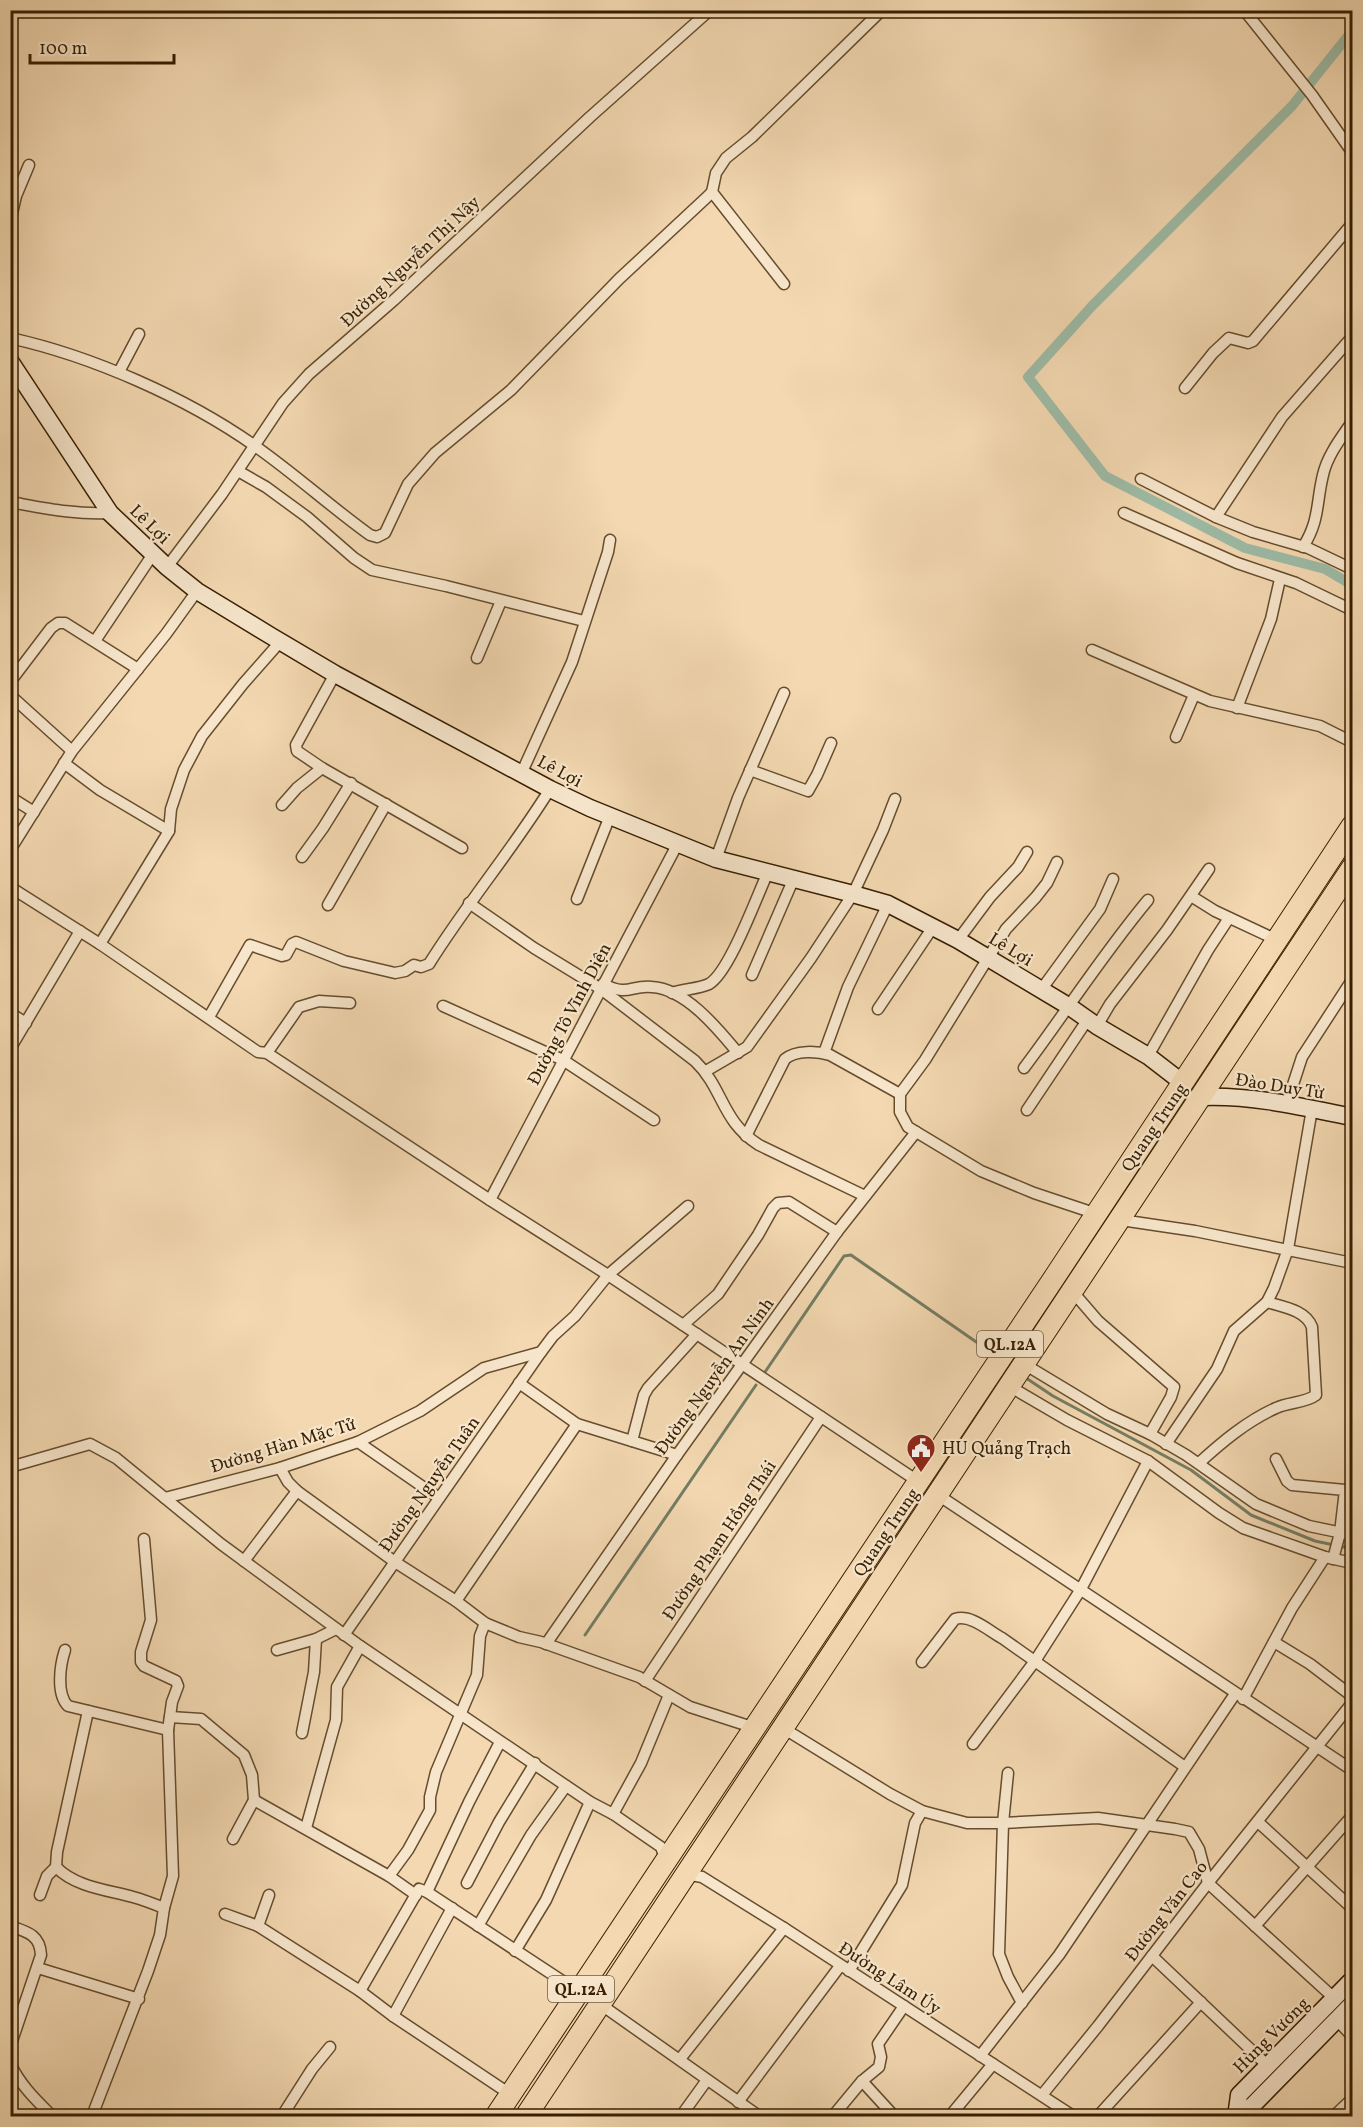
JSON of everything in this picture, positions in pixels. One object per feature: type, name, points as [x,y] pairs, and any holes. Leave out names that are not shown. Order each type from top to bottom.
[{"type":"highway","name":"Quang Trung","points":[[496,2116],[1277,940],[1350,835]]},
{"type":"highway","name":"Quang Trung","points":[[534,2114],[600,2004],[1353,868]]},
{"type":"highway","points":[[1183,1083],[1202,1097]]},
{"type":"highway","points":[[1054,1278],[1073,1292]]},
{"type":"highway","points":[[1017,1332],[1036,1346]]},
{"type":"highway","points":[[984,1381],[1006,1391]]},
{"type":"highway","points":[[919,1482],[938,1495]]},
{"type":"highway","points":[[666,1862],[686,1874]]},
{"type":"highway","points":[[510,2094],[534,2114]]},
{"type":"street","name":"Đường Nguyễn Thị Nậy","points":[[167,567],[238,471],[283,403],[309,374],[394,300],[590,117],[710,10]]},
{"type":"street","points":[[10,338],[40,345],[120,372],[201,414],[254,445],[370,535],[381,536],[388,527],[408,484],[435,453],[511,390],[619,279],[712,192],[716,173],[726,158],[752,136],[882,10]]},
{"type":"street","points":[[1244,10],[1312,95],[1353,152]]},
{"type":"street","points":[[10,222],[16,196],[29,165]]},
{"type":"street","points":[[712,192],[784,284]]},
{"type":"street","points":[[1185,388],[1212,353],[1229,338],[1248,343],[1253,341],[1353,224]]},
{"type":"street","points":[[120,372],[139,334]]},
{"type":"street","points":[[1216,517],[1282,417],[1353,337]]},
{"type":"street","name":"Lê Lợi","points":[[10,361],[110,513],[167,567],[197,591],[335,674],[550,789],[716,859],[888,904],[958,940],[1070,1007],[1148,1056],[1183,1083]]},
{"type":"street","points":[[1303,547],[1316,520],[1325,466],[1353,422]]},
{"type":"street","points":[[238,471],[307,517],[354,558],[372,570],[584,621]]},
{"type":"street","points":[[1141,478],[1216,517],[1252,532],[1303,547],[1353,569]]},
{"type":"street","points":[[10,502],[80,514],[110,513]]},
{"type":"street","points":[[1124,513],[1237,564],[1296,583],[1353,610]]},
{"type":"street","points":[[522,772],[565,681],[610,540]]},
{"type":"street","points":[[95,641],[153,554]]},
{"type":"street","points":[[1237,708],[1271,620],[1280,579]]},
{"type":"street","points":[[10,850],[72,751],[197,591]]},
{"type":"street","points":[[477,658],[501,601]]},
{"type":"street","points":[[10,682],[51,628],[58,623],[65,623],[138,669]]},
{"type":"street","points":[[100,944],[169,831],[171,809],[184,770],[202,736],[280,642]]},
{"type":"street","points":[[1092,650],[1194,695],[1237,708],[1320,726],[1353,742]]},
{"type":"street","points":[[335,674],[296,748],[301,755],[462,848]]},
{"type":"street","points":[[716,859],[750,770],[784,693]]},
{"type":"street","points":[[10,694],[72,751]]},
{"type":"street","points":[[1176,737],[1194,695]]},
{"type":"street","points":[[750,770],[808,791],[831,743]]},
{"type":"street","points":[[64,763],[100,790],[169,831]]},
{"type":"street","points":[[282,805],[297,788],[322,768]]},
{"type":"street","points":[[302,857],[351,783]]},
{"type":"street","points":[[209,1017],[250,945],[282,956],[286,955],[292,944],[296,942],[344,961],[400,972],[409,967],[429,964],[469,903],[529,824],[550,789]]},
{"type":"street","points":[[10,797],[34,812]]},
{"type":"street","points":[[706,1071],[747,1047],[811,958],[853,894],[884,830],[895,799]]},
{"type":"street","points":[[328,905],[386,804]]},
{"type":"street","points":[[577,899],[610,816]]},
{"type":"street","name":"Đường Tô Vĩnh Diện","points":[[490,1200],[677,844]]},
{"type":"street","points":[[958,940],[984,904],[1018,867],[1027,852]]},
{"type":"street","points":[[1057,862],[1047,882],[1006,929],[987,957],[925,1060],[900,1094],[899,1105],[902,1118],[908,1127],[989,1176],[1097,1214]]},
{"type":"street","points":[[1027,1110],[1110,1004],[1209,869]]},
{"type":"street","points":[[672,993],[708,984],[717,975],[741,932],[768,872]]},
{"type":"street","points":[[752,975],[794,878]]},
{"type":"street","points":[[1041,990],[1100,909],[1113,879]]},
{"type":"street","points":[[10,887],[100,944],[258,1052],[267,1053],[608,1275],[919,1482]]},
{"type":"street","points":[[1191,896],[1229,918],[1277,940]]},
{"type":"street","points":[[1024,1068],[1070,1007],[1097,963],[1148,900]]},
{"type":"street","points":[[469,903],[534,948],[602,987],[695,1061],[706,1071],[732,1121],[746,1136],[759,1145],[865,1196]]},
{"type":"street","points":[[824,1053],[845,994],[888,904]]},
{"type":"street","points":[[1148,1056],[1208,950],[1229,918]]},
{"type":"street","points":[[878,1009],[933,927]]},
{"type":"street","points":[[10,1048],[80,931]]},
{"type":"street","points":[[1287,1103],[1302,1058],[1353,981]]},
{"type":"street","points":[[602,987],[627,992],[650,987],[672,993],[702,1013],[738,1053]]},
{"type":"street","points":[[267,1053],[298,1007],[319,1001],[350,1003]]},
{"type":"street","points":[[443,1006],[563,1060],[654,1120]]},
{"type":"street","points":[[10,1013],[26,1023]]},
{"type":"street","points":[[746,1136],[785,1059],[794,1054],[824,1053],[900,1094]]},
{"type":"street","name":"Đào Duy Từ","points":[[1202,1097],[1218,1096],[1287,1103],[1353,1117]]},
{"type":"street","points":[[1166,1444],[1216,1369],[1234,1330],[1267,1302],[1288,1249],[1312,1109]]},
{"type":"street","name":"Đường Nguyễn An Ninh","points":[[546,1644],[677,1455],[837,1232],[916,1132]]},
{"type":"street","points":[[683,1325],[718,1294],[778,1203],[789,1202],[837,1232]]},
{"type":"street","points":[[541,1352],[553,1336],[575,1316],[608,1275],[688,1206]]},
{"type":"street","points":[[1121,1220],[1195,1231],[1353,1263]]},
{"type":"street","points":[[1073,1292],[1098,1321],[1174,1387],[1171,1397],[1150,1434]]},
{"type":"street","points":[[1199,1463],[1223,1442],[1262,1415],[1275,1408],[1316,1395],[1310,1321],[1301,1314],[1267,1302]]},
{"type":"street","points":[[632,1441],[644,1395],[648,1388],[697,1334]]},
{"type":"street","name":"Đường Nguyễn Tuân","points":[[340,1632],[395,1562],[541,1352]]},
{"type":"street","name":"Đường Hàn Mặc Tử","points":[[165,1498],[280,1468],[358,1442],[420,1411],[484,1368],[541,1352]]},
{"type":"street","points":[[1024,1364],[1107,1414],[1150,1434],[1199,1463],[1256,1504],[1339,1536],[1353,1535]]},
{"type":"street","points":[[519,1383],[577,1424],[677,1455]]},
{"type":"street","points":[[1006,1391],[1148,1461],[1243,1528],[1353,1563]]},
{"type":"street","name":"Đường Phạm Hồng Thái","points":[[645,1681],[821,1417]]},
{"type":"street","points":[[456,1601],[577,1424]]},
{"type":"street","points":[[358,1442],[439,1498]]},
{"type":"street","points":[[10,1467],[90,1444],[116,1458],[244,1562],[340,1632],[460,1716],[661,1847],[666,1862]]},
{"type":"street","points":[[980,2056],[1059,1955],[1185,1767],[1239,1696],[1274,1642],[1296,1602],[1331,1556],[1339,1536],[1345,1490],[1292,1485],[1287,1481],[1276,1459]]},
{"type":"street","points":[[973,1744],[1035,1661],[1081,1589],[1148,1461]]},
{"type":"street","points":[[280,1468],[288,1482],[297,1491],[485,1623],[645,1681],[690,1707],[755,1728]]},
{"type":"street","points":[[244,1562],[297,1491]]},
{"type":"street","points":[[938,1495],[1353,1770]]},
{"type":"street","points":[[92,2116],[139,1999],[160,1935],[174,1868],[168,1730],[172,1702],[178,1684],[144,1666],[140,1658],[152,1620],[144,1539]]},
{"type":"street","points":[[922,1662],[955,1619],[961,1617],[971,1620],[1035,1661],[1185,1767]]},
{"type":"street","points":[[389,1876],[408,1850],[430,1810],[430,1797],[436,1772],[477,1675],[480,1636],[485,1623]]},
{"type":"street","points":[[276,1650],[340,1632]]},
{"type":"street","points":[[302,1733],[314,1671],[316,1639]]},
{"type":"street","points":[[1274,1642],[1310,1664],[1353,1696]]},
{"type":"street","points":[[306,1828],[336,1720],[339,1680],[360,1646]]},
{"type":"street","points":[[65,1650],[60,1672],[64,1702],[68,1706],[168,1730]]},
{"type":"street","points":[[613,1814],[641,1763],[669,1695]]},
{"type":"street","name":"Đường Văn Cao","points":[[1042,2095],[1353,1703]]},
{"type":"street","points":[[40,1895],[47,1876],[56,1867],[57,1852],[88,1711]]},
{"type":"street","points":[[170,1717],[201,1719],[244,1755],[252,1775],[254,1800],[233,1839]]},
{"type":"street","points":[[783,1728],[890,1794],[922,1811],[967,1822],[1003,1823],[1098,1818],[1183,1830],[1193,1836],[1208,1883],[1342,2008],[1353,2036]]},
{"type":"street","points":[[427,1892],[500,1742]]},
{"type":"street","points":[[466,1883],[534,1763]]},
{"type":"street","points":[[1008,1773],[1003,1823],[999,1954],[1022,2003]]},
{"type":"street","points":[[478,1926],[531,1835],[566,1786]]},
{"type":"street","points":[[254,1800],[389,1876],[416,1894]]},
{"type":"street","points":[[515,1951],[546,1900],[590,1802]]},
{"type":"street","points":[[738,2102],[845,1968],[902,1885],[915,1823],[922,1811]]},
{"type":"street","points":[[1255,1926],[1353,1816]]},
{"type":"street","points":[[1258,1822],[1353,1908]]},
{"type":"street","points":[[56,1867],[65,1875],[91,1886],[164,1908]]},
{"type":"street","name":"Đường Lâm Úy","points":[[686,1874],[702,1877],[784,1928],[1073,2116]]},
{"type":"street","points":[[360,1990],[419,1889],[452,1908],[579,1992]]},
{"type":"street","points":[[258,1926],[269,1895]]},
{"type":"street","points":[[393,2016],[452,1908]]},
{"type":"street","points":[[225,1914],[258,1926],[360,1990],[393,2016],[510,2094]]},
{"type":"street","points":[[10,1926],[38,1940],[41,1946],[38,1968],[14,2020],[10,2047]]},
{"type":"street","points":[[680,2059],[784,1928]]},
{"type":"street","points":[[1152,1956],[1267,2065]]},
{"type":"street","points":[[38,1968],[139,1999]]},
{"type":"street","name":"Hùng Vương","points":[[1234,2113],[1250,2108],[1342,2008],[1353,1980]]},
{"type":"street","points":[[1098,2116],[1201,2002]]},
{"type":"street","points":[[600,2004],[759,2116]]},
{"type":"street","points":[[833,2116],[862,2081],[879,2067],[881,2058],[878,2044],[904,2006]]},
{"type":"street","name":"Hùng Vương","points":[[1234,2113],[1239,2095],[1267,2065],[1342,2008]]},
{"type":"street","points":[[282,2116],[312,2069],[330,2047]]},
{"type":"street","points":[[10,2063],[28,2093],[52,2116]]},
{"type":"street","points":[[950,2116],[993,2064]]},
{"type":"street","points":[[681,2116],[706,2080]]},
{"type":"street","points":[[862,2081],[894,2116]]},
{"type":"street","points":[[1334,2116],[1353,2099]]},
{"type":"waterway","points":[[1352,31],[1292,106],[1092,306],[1028,377],[1105,476],[1245,548],[1325,569],[1352,585]]},
{"type":"waterway","points":[[765,1372],[844,1256],[851,1255],[995,1355]]},
{"type":"waterway","points":[[1026,1378],[1053,1396],[1191,1470],[1251,1515],[1315,1541],[1334,1545]]},
{"type":"waterway","points":[[585,1635],[756,1385]]},
{"type":"waterway","points":[[1340,1546],[1352,1549]]},
{"type":"place","name":"HU Quảng Trạch","points":[[921,1474]]}]
